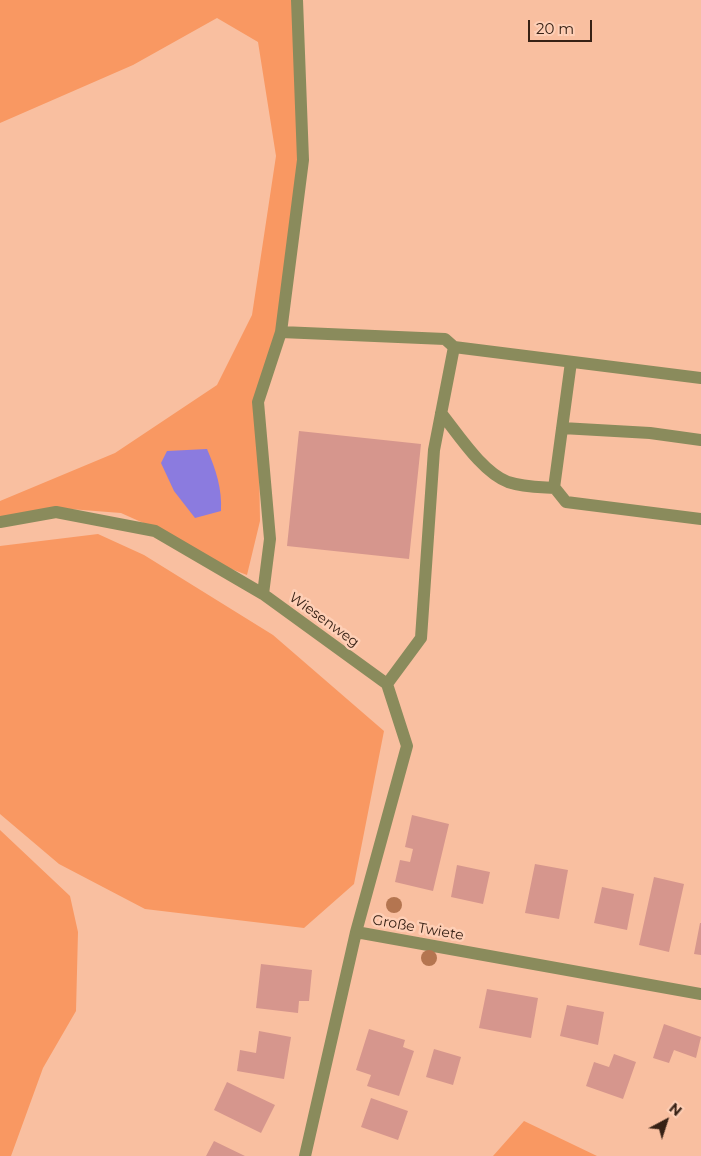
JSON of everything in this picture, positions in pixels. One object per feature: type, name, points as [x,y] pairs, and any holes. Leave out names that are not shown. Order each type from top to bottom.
[{"type":"street","points":[[263,594],[270,539],[258,402],[281,332],[302,160],[297,0]]},
{"type":"street","points":[[281,332],[445,338],[454,347],[701,378]]},
{"type":"street","points":[[356,932],[406,746],[387,684],[421,638],[434,450],[454,347]]},
{"type":"street","points":[[571,362],[554,487],[566,502],[701,519]]},
{"type":"street","points":[[441,413],[473,453],[491,471],[506,481],[519,485],[554,487]]},
{"type":"street","points":[[562,428],[650,433],[701,440]]},
{"type":"street","name":"Wiesenweg","points":[[0,522],[56,512],[155,531],[263,594],[387,684]]},
{"type":"street","name":"Große Twiete","points":[[305,1156],[356,932],[701,994]]},
{"type":"shaded area","points":[[0,0],[297,0],[303,160],[281,332],[258,402],[260,521],[247,575],[226,567],[170,535],[121,513],[57,508],[0,520],[0,501],[115,453],[217,385],[252,315],[276,156],[258,42],[217,18],[133,65],[0,123]]},
{"type":"shaded area","points":[[207,449],[218,479],[221,511],[195,518],[174,491],[161,463],[167,451]]},
{"type":"shaded area","points":[[98,534],[144,555],[273,635],[384,731],[354,884],[304,928],[145,909],[59,864],[0,814],[0,546]]},
{"type":"shaded area","points":[[0,830],[70,896],[78,932],[76,1011],[43,1068],[11,1156],[0,1156]]},
{"type":"shaded area","points":[[524,1121],[597,1156],[493,1156]]},
{"type":"building","points":[[299,431],[421,444],[409,559],[287,546]]},
{"type":"building","points":[[412,815],[449,824],[433,891],[395,882],[400,860],[410,862],[413,849],[405,847]]},
{"type":"building","points":[[535,864],[568,870],[559,919],[525,913]]},
{"type":"building","points":[[457,865],[490,872],[483,904],[451,897]]},
{"type":"building","points":[[654,877],[684,884],[669,952],[639,945]]},
{"type":"building","points":[[602,887],[634,894],[627,930],[594,923]]},
{"type":"building","points":[[701,923],[701,955],[694,954]]},
{"type":"building","points":[[261,964],[312,970],[309,1001],[299,1001],[298,1013],[256,1008]]},
{"type":"building","points":[[487,989],[538,998],[531,1038],[479,1028]]},
{"type":"building","points":[[567,1005],[604,1012],[598,1045],[560,1036]]},
{"type":"building","points":[[664,1024],[701,1037],[696,1058],[674,1050],[669,1063],[653,1058]]},
{"type":"building","points":[[369,1029],[405,1040],[403,1047],[414,1051],[399,1096],[367,1086],[371,1075],[356,1070]]},
{"type":"building","points":[[259,1031],[291,1037],[284,1079],[237,1071],[240,1050],[256,1053]]},
{"type":"building","points":[[434,1049],[461,1057],[453,1085],[426,1077]]},
{"type":"building","points":[[614,1054],[636,1062],[623,1099],[586,1086],[594,1062],[609,1067]]},
{"type":"building","points":[[227,1082],[275,1105],[261,1133],[214,1110]]},
{"type":"building","points":[[371,1098],[408,1111],[398,1140],[361,1127]]},
{"type":"building","points":[[214,1141],[245,1156],[206,1156]]}]
